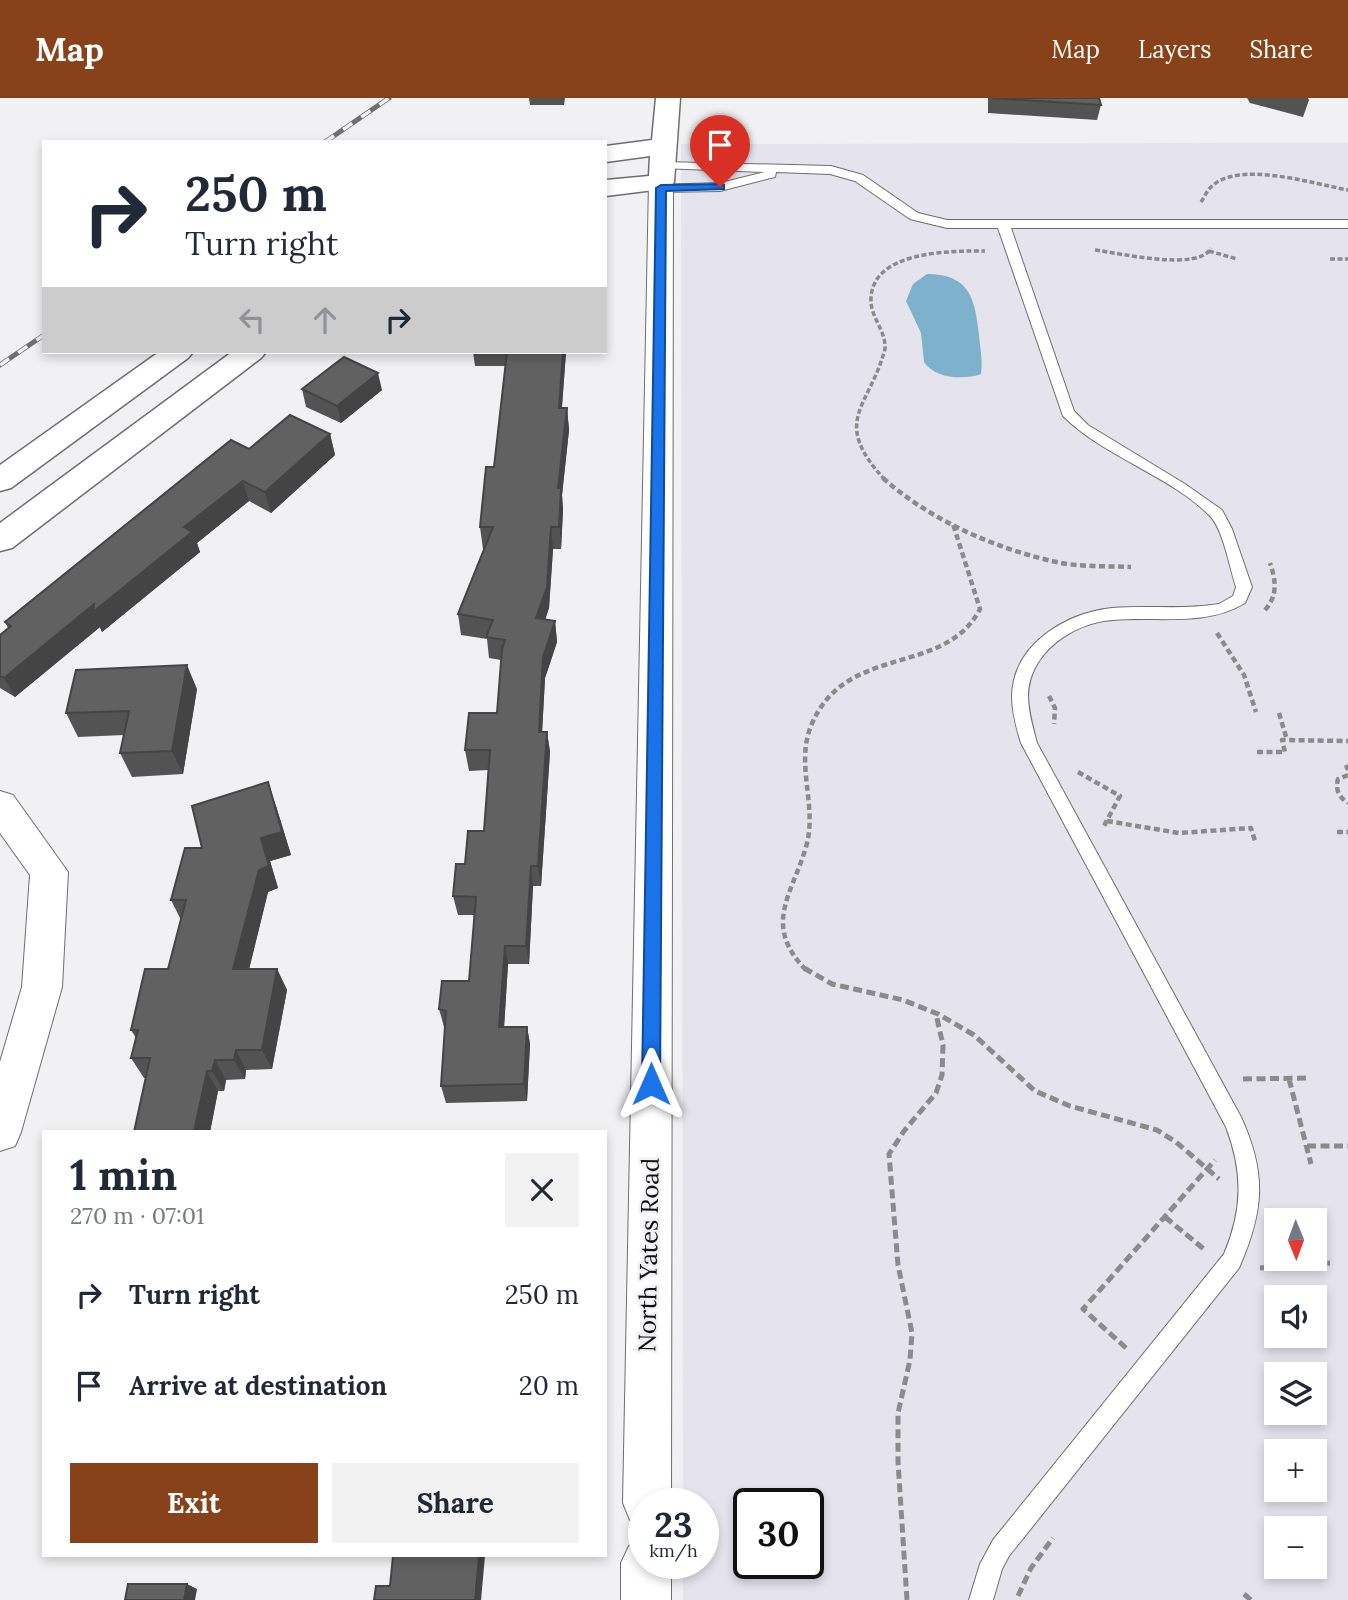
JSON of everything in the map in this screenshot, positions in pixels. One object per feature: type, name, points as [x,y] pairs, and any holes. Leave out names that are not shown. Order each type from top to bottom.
[{"type":"street","points":[[663,171],[668,98]]},
{"type":"street","points":[[607,154],[663,171]]},
{"type":"street","points":[[607,188],[663,171]]},
{"type":"street","name":"North Yates Road","points":[[647,1488],[663,171]]},
{"type":"street","points":[[0,480],[175,354]]},
{"type":"street","points":[[0,540],[248,354]]},
{"type":"street","points":[[0,805],[50,872],[42,987],[0,1132]]},
{"type":"street","points":[[646,1579],[646,1600]]},
{"type":"lane","points":[[663,171],[720,187],[788,169]]},
{"type":"lane","points":[[663,171],[831,170],[859,178],[914,216],[969,226],[1348,224]]},
{"type":"lane","points":[[981,1600],[992,1564],[1001,1548],[1232,1261],[1244,1234],[1253,1184],[1250,1164],[1238,1133],[1029,743],[1020,708],[1021,681],[1029,659],[1048,638],[1064,628],[1111,614],[1223,609],[1240,599],[1244,587],[1225,529],[1217,514],[1180,487],[1083,428],[1068,413],[1004,226]]},
{"type":"path","points":[[1209,251],[1237,259]]},
{"type":"path","points":[[1330,259],[1348,259]]},
{"type":"path","points":[[1131,567],[1063,563],[1037,557],[953,524],[979,609],[969,630],[939,646],[864,671],[844,683],[824,703],[811,725],[806,747],[808,841],[785,896],[783,935],[794,959],[817,979],[846,990],[898,999],[936,1013],[973,1034],[1013,1075],[1044,1097],[1149,1127],[1174,1141],[1251,1206]]},
{"type":"path","points":[[1260,614],[1267,609],[1275,594],[1275,579],[1270,563]]},
{"type":"path","points":[[1220,638],[1244,674],[1256,712]]},
{"type":"path","points":[[1044,687],[1055,708],[1052,731]]},
{"type":"path","points":[[1279,713],[1287,740]]},
{"type":"path","points":[[1257,752],[1285,752],[1282,740],[1348,741]]},
{"type":"path","points":[[1073,768],[1120,796],[1103,832]]},
{"type":"path","points":[[1346,800],[1336,785],[1347,770]]},
{"type":"path","points":[[1107,821],[1172,835],[1212,834],[1251,828],[1255,841]]},
{"type":"path","points":[[1337,832],[1348,832]]},
{"type":"path","points":[[908,1600],[898,1462],[898,1413],[910,1360],[912,1333],[898,1265],[890,1154],[904,1131],[936,1093],[942,1075],[943,1045],[936,1013]]},
{"type":"path","points":[[1245,1091],[1239,1079],[1309,1079]]},
{"type":"path","points":[[1289,1079],[1311,1164]]},
{"type":"path","points":[[1147,1367],[1083,1309],[1238,1133]]},
{"type":"path","points":[[1306,1146],[1348,1146]]},
{"type":"path","points":[[1244,1594],[1251,1600]]},
{"type":"shaded area","points":[[1348,143],[1348,1600],[683,1600],[683,1579],[719,1579],[719,1488],[683,1488],[681,144]]},
{"type":"water","points":[[927,274],[953,278],[968,291],[977,322],[982,359],[981,374],[950,377],[935,372],[924,362],[921,333],[906,301],[913,284]]},
{"type":"building","points":[[991,98],[1099,98],[1101,105]]},
{"type":"building","points":[[507,354],[563,354],[559,408],[567,408],[558,488],[561,488],[559,527],[551,527],[547,587],[536,618],[555,621],[543,657],[539,732],[547,732],[538,866],[531,866],[526,946],[505,946],[499,1027],[527,1027],[524,1084],[441,1086],[446,1011],[439,1009],[442,981],[469,981],[476,897],[453,896],[456,864],[465,864],[468,831],[484,831],[490,750],[465,750],[469,713],[497,713],[505,640],[486,637],[493,620],[458,614],[493,527],[480,527],[486,467],[494,467]]},
{"type":"building","points":[[344,357],[378,373],[337,406],[302,389]]},
{"type":"building","points":[[290,415],[330,434],[265,492],[243,481],[184,527],[192,532],[93,612],[94,604],[4,678],[0,676],[0,635],[11,626],[5,622],[231,440],[249,449]]},
{"type":"building","points":[[187,665],[172,751],[120,753],[129,711],[66,713],[76,670]]},
{"type":"building","points":[[268,782],[282,832],[261,838],[269,866],[259,870],[233,969],[277,969],[262,1050],[236,1050],[234,1060],[215,1060],[212,1071],[207,1071],[194,1130],[134,1130],[150,1058],[131,1058],[138,1030],[131,1030],[145,969],[168,969],[186,900],[171,900],[185,848],[202,848],[192,806]]},
{"type":"building","points":[[393,1557],[479,1557],[475,1600],[374,1600],[376,1586],[390,1586]]},
{"type":"building","points":[[128,1584],[187,1584],[184,1600],[125,1600]]},
{"type":"railway","points":[[328,140],[389,98]]},
{"type":"railway","points":[[0,365],[42,336]]},
{"type":"route","points":[[651,1084],[661,188],[720,187]]}]
